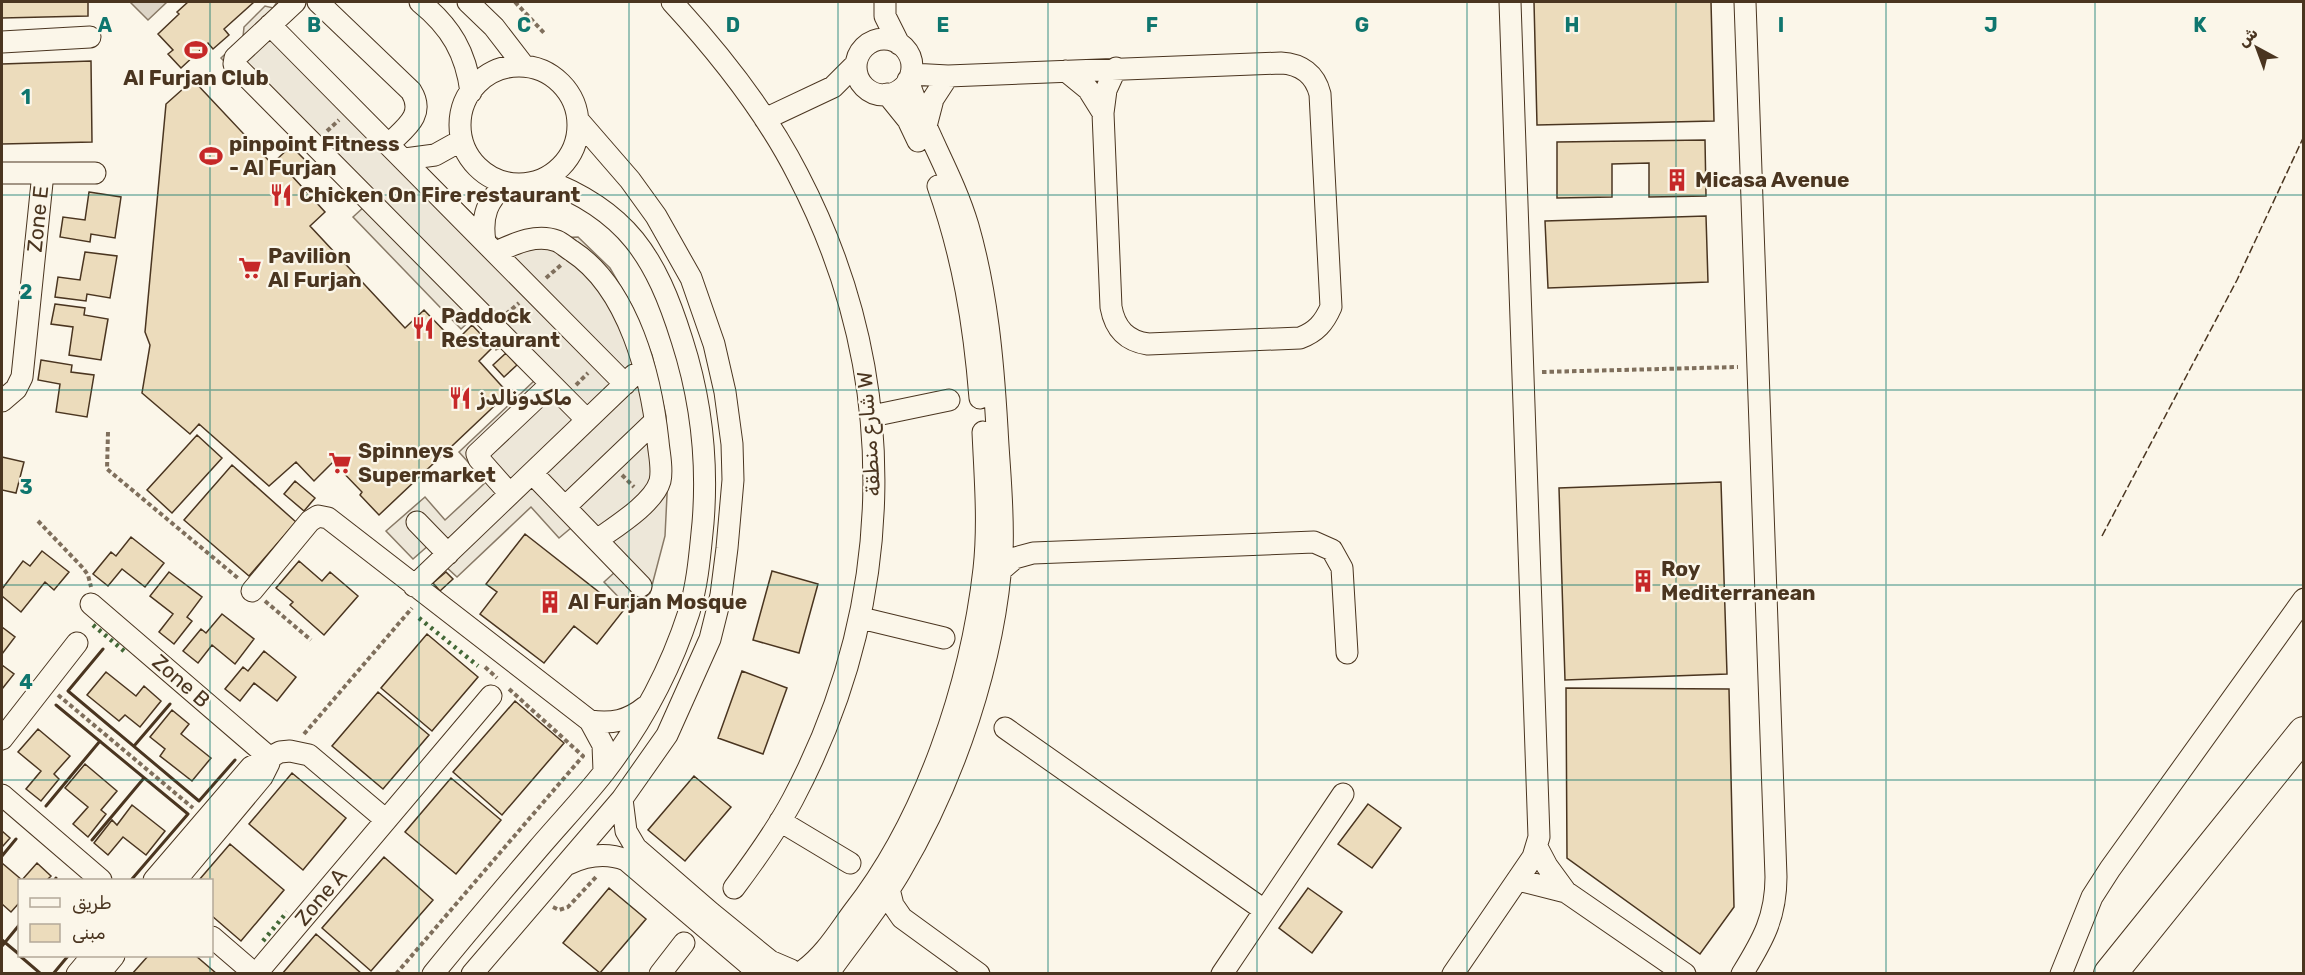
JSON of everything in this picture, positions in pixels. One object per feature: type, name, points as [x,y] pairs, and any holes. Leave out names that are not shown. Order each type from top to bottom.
[{"type":"highway","points":[[2109,974],[2304,733]]},
{"type":"street","points":[[295,2],[235,58],[234,64],[587,420]]},
{"type":"street","points":[[318,2],[417,99],[417,111],[413,120],[389,144]]},
{"type":"street","points":[[420,2],[440,18],[452,35],[468,71],[471,92]]},
{"type":"street","points":[[468,2],[494,27],[524,66]]},
{"type":"street","name":"شارع منطقة W","points":[[672,2],[724,64],[765,119],[798,174],[828,241],[846,291],[862,353],[872,416],[875,500],[870,562],[861,618],[844,680],[821,741],[780,821],[734,888]]},
{"type":"street","points":[[1453,974],[1518,880],[1537,847],[1539,825],[1510,2]]},
{"type":"street","points":[[1741,973],[1769,925],[1776,893],[1745,2]]},
{"type":"street","points":[[873,42],[885,9]]},
{"type":"street","points":[[828,974],[889,890],[918,838],[951,764],[966,725],[988,645],[1001,570],[1003,531],[995,392],[989,326],[980,274],[967,223],[949,173],[926,126],[909,77],[910,57],[899,44],[885,9]]},
{"type":"street","points":[[270,25],[625,384]]},
{"type":"street","points":[[2,42],[90,37]]},
{"type":"street","points":[[863,86],[856,71],[860,52],[873,42],[886,39],[899,44]]},
{"type":"street","points":[[909,77],[1116,68],[1291,63],[1300,67],[1314,79],[1320,94],[1331,307],[1320,327],[1311,334],[1300,338],[1148,344],[1138,343],[1120,331],[1111,307],[1103,113],[1106,90],[1116,68]]},
{"type":"street","points":[[765,119],[833,87],[856,64]]},
{"type":"street","points":[[524,66],[541,70],[555,78],[567,89],[575,104],[578,135],[573,149],[560,167],[543,179],[526,184],[508,183],[492,178],[468,155],[462,140],[462,115],[471,92],[481,80],[508,67],[524,66]]},
{"type":"street","points":[[1066,70],[1088,90],[1103,113]]},
{"type":"street","points":[[926,126],[933,99],[948,76]]},
{"type":"street","points":[[833,87],[863,86],[878,94],[887,94],[903,87],[909,77]]},
{"type":"street","points":[[622,799],[626,831],[636,848],[770,961],[798,972],[817,959],[866,896],[896,847],[937,759],[973,643],[984,569],[986,529],[983,434],[974,326],[953,228],[936,180],[908,120],[887,94]]},
{"type":"street","points":[[472,974],[622,799],[668,735],[710,639],[721,595],[727,548],[733,480],[732,444],[725,392],[714,344],[691,278],[650,207],[630,180],[578,120]]},
{"type":"street","points":[[405,159],[435,154],[462,140]]},
{"type":"street","points":[[2,173],[95,173]]},
{"type":"street","name":"Zone E","points":[[2,401],[16,389],[22,377],[43,173]]},
{"type":"street","points":[[433,974],[604,771],[647,705],[680,637],[696,581],[705,500],[704,454],[699,409],[690,364],[676,320],[643,250],[623,226],[599,206],[572,190],[543,179]]},
{"type":"street","points":[[490,247],[483,228],[484,215],[497,191],[508,183]]},
{"type":"street","points":[[490,247],[541,238],[557,241],[580,256],[598,274],[618,302],[644,366],[656,421],[661,471],[659,483],[647,501],[597,540]]},
{"type":"street","points":[[419,590],[448,554],[644,366]]},
{"type":"street","points":[[510,494],[477,454],[550,385]]},
{"type":"street","points":[[872,416],[949,400]]},
{"type":"street","points":[[565,507],[656,421]]},
{"type":"street","points":[[532,472],[641,586]]},
{"type":"street","points":[[252,591],[310,521],[318,516],[327,518],[590,721],[603,745],[604,771]]},
{"type":"street","points":[[417,522],[448,554]]},
{"type":"street","points":[[1003,531],[1016,545],[1033,554]]},
{"type":"street","points":[[1001,570],[1015,558],[1033,554],[1308,541],[1321,543],[1336,555],[1342,568],[1347,653]]},
{"type":"street","points":[[2061,974],[2092,897],[2110,869],[2304,599]]},
{"type":"street","name":"Zone B","points":[[91,604],[270,758]]},
{"type":"street","points":[[861,618],[944,638]]},
{"type":"street","points":[[2,739],[77,643]]},
{"type":"street","name":"Zone A","points":[[255,974],[491,696]]},
{"type":"street","points":[[590,721],[605,723],[621,721],[635,715],[647,705]]},
{"type":"street","points":[[1005,728],[1264,910]]},
{"type":"street","points":[[155,879],[251,767],[280,752],[290,751],[309,756],[317,761],[386,820]]},
{"type":"street","points":[[177,879],[262,777],[270,758]]},
{"type":"street","points":[[1222,974],[1343,794]]},
{"type":"street","points":[[2,795],[100,879]]},
{"type":"street","points":[[780,821],[850,863]]},
{"type":"street","points":[[1537,847],[1547,866],[1566,892],[1685,974]]},
{"type":"street","points":[[567,864],[592,855],[626,860],[760,974]]},
{"type":"street","points":[[1518,880],[1566,892]]},
{"type":"street","points":[[889,890],[893,904],[902,918],[979,974]]},
{"type":"street","points":[[870,916],[886,915],[902,918]]},
{"type":"street","points":[[213,939],[255,974]]},
{"type":"street","points":[[660,974],[684,943]]},
{"type":"street","points":[[77,974],[91,957]]},
{"type":"street","points":[[99,974],[113,957]]},
{"type":"path","points":[[515,2],[544,34]]},
{"type":"path","points":[[313,144],[353,107]]},
{"type":"path","points":[[1523,373],[1758,366]]},
{"type":"path","points":[[108,432],[107,469],[311,640]]},
{"type":"path","points":[[611,463],[647,501]]},
{"type":"path","points":[[38,520],[88,575],[91,604]]},
{"type":"path","points":[[290,751],[419,590]]},
{"type":"path","points":[[396,974],[583,756],[477,659]]},
{"type":"path","points":[[46,685],[206,819]]},
{"type":"shaded area","points":[[130,2],[167,2],[148,20]]},
{"type":"shaded area","points":[[277,2],[304,2],[283,24],[493,235],[500,240],[578,237],[610,268],[632,306],[652,355],[666,416],[668,475],[665,536],[650,593],[631,610],[604,582],[615,572],[571,528],[559,538],[531,507],[457,577],[445,566],[431,560],[432,552],[429,545],[413,559],[386,531],[425,497],[445,520],[486,482],[459,452],[535,380],[502,347],[496,350],[493,337],[474,317],[461,329],[353,217],[365,206],[221,58],[243,37],[244,27],[265,6],[273,8]]},
{"type":"building","points":[[2,2],[88,2],[88,16],[2,18]]},
{"type":"building","points":[[188,2],[254,2],[224,29],[229,35],[213,49],[208,43],[181,68],[168,54],[173,50],[158,34]]},
{"type":"building","points":[[1534,2],[1711,2],[1714,121],[1537,125]]},
{"type":"building","points":[[91,61],[92,142],[2,144],[2,64]]},
{"type":"building","name":"Pavilion Al Furjan","points":[[193,80],[272,164],[291,146],[307,162],[292,176],[325,212],[310,226],[405,328],[424,310],[455,342],[472,325],[493,347],[479,361],[508,393],[379,515],[360,495],[362,492],[333,462],[314,481],[296,462],[269,486],[199,424],[190,434],[142,393],[150,345],[145,332],[166,104]]},
{"type":"building","name":"Micasa Avenue","points":[[1705,140],[1706,196],[1649,197],[1649,163],[1612,164],[1612,197],[1557,198],[1557,142]]},
{"type":"building","points":[[89,192],[121,197],[115,238],[91,234],[90,242],[60,237],[63,217],[85,220]]},
{"type":"building","points":[[1706,216],[1708,282],[1548,288],[1545,221]]},
{"type":"building","points":[[85,252],[117,256],[110,298],[87,294],[86,301],[55,297],[58,277],[80,280]]},
{"type":"building","points":[[55,304],[85,308],[84,315],[108,319],[101,360],[69,355],[73,327],[51,324]]},
{"type":"building","points":[[506,353],[517,365],[504,377],[493,365]]},
{"type":"building","points":[[41,360],[72,365],[71,372],[94,375],[87,417],[56,412],[60,384],[38,380]]},
{"type":"building","points":[[197,435],[222,458],[172,513],[147,490]]},
{"type":"building","points":[[2,457],[24,462],[16,493],[2,490]]},
{"type":"building","points":[[232,465],[296,522],[249,576],[184,520]]},
{"type":"building","points":[[295,481],[315,498],[304,511],[284,494]]},
{"type":"building","name":"Roy Mediterranean","points":[[1721,482],[1727,674],[1565,680],[1559,488]]},
{"type":"building","name":"Al Furjan Mosque","points":[[525,534],[623,611],[597,644],[574,626],[544,663],[480,614],[497,592],[486,584]]},
{"type":"building","points":[[131,537],[164,563],[145,587],[122,569],[108,586],[93,574],[111,552],[116,556]]},
{"type":"building","points":[[42,551],[69,572],[54,590],[45,582],[21,612],[2,596],[2,589],[23,561],[30,566]]},
{"type":"building","points":[[299,561],[322,581],[330,572],[358,596],[324,635],[290,605],[293,602],[276,588]]},
{"type":"building","points":[[772,571],[818,584],[799,653],[753,640]]},
{"type":"building","points":[[169,572],[202,597],[187,617],[192,621],[174,644],[159,632],[173,614],[150,596]]},
{"type":"building","points":[[446,572],[453,579],[440,591],[433,583]]},
{"type":"building","points":[[222,614],[254,639],[235,664],[212,645],[198,663],[183,651],[201,629],[206,633]]},
{"type":"building","points":[[2,627],[15,637],[2,654]]},
{"type":"building","points":[[427,634],[478,677],[432,731],[381,688]]},
{"type":"building","points":[[264,651],[296,677],[277,701],[254,683],[240,701],[225,689],[243,667],[248,671]]},
{"type":"building","points":[[2,665],[14,674],[2,689]]},
{"type":"building","points":[[742,671],[787,688],[763,754],[718,738]]},
{"type":"building","points":[[106,672],[136,696],[144,686],[161,701],[140,727],[125,715],[119,721],[87,695]]},
{"type":"building","points":[[1566,688],[1729,689],[1734,907],[1700,954],[1567,858]]},
{"type":"building","points":[[378,692],[429,735],[383,789],[332,746]]},
{"type":"building","points":[[515,701],[564,743],[502,815],[453,772]]},
{"type":"building","points":[[172,710],[189,724],[181,734],[211,758],[192,781],[160,756],[165,749],[150,737]]},
{"type":"building","points":[[38,729],[70,756],[54,774],[59,779],[41,801],[26,789],[41,771],[18,752]]},
{"type":"building","points":[[85,764],[117,791],[101,810],[106,814],[88,837],[73,824],[88,807],[65,788]]},
{"type":"building","points":[[292,773],[346,818],[303,870],[249,824]]},
{"type":"building","points":[[694,776],[731,807],[685,861],[648,830]]},
{"type":"building","points":[[451,778],[501,820],[456,874],[405,832]]},
{"type":"building","points":[[1368,804],[1401,828],[1372,868],[1338,844]]},
{"type":"building","points":[[132,805],[165,831],[146,855],[123,837],[108,855],[94,843],[112,820],[117,825]]},
{"type":"building","points":[[2,831],[10,838],[2,847]]},
{"type":"building","points":[[230,844],[284,890],[241,941],[213,917],[213,879],[200,879]]},
{"type":"building","points":[[384,857],[433,900],[371,971],[322,928]]},
{"type":"building","points":[[2,863],[21,879],[18,879],[18,904],[11,912],[2,904]]},
{"type":"building","points":[[37,863],[51,876],[48,879],[23,879]]},
{"type":"building","points":[[609,888],[646,919],[600,973],[563,943]]},
{"type":"building","points":[[1308,888],[1342,912],[1312,953],[1279,928]]},
{"type":"building","points":[[316,934],[362,974],[282,974]]},
{"type":"building","points":[[147,957],[197,957],[217,974],[132,974]]},
{"type":"hedge","points":[[419,618],[478,666]]},
{"type":"hedge","points":[[93,625],[124,651]]},
{"type":"hedge","points":[[263,941],[287,912]]},
{"type":"fence","points":[[2102,536],[2237,280],[2304,136]]},
{"type":"wall","points":[[103,649],[68,691],[199,801],[235,760]]},
{"type":"wall","points":[[134,746],[170,704]]},
{"type":"wall","points":[[56,705],[188,814],[132,879]]},
{"type":"wall","points":[[46,806],[100,741]]},
{"type":"wall","points":[[92,840],[144,778]]},
{"type":"wall","points":[[2,856],[16,839]]},
{"type":"wall","points":[[2,946],[18,926]]},
{"type":"wall","points":[[2,940],[18,953]]},
{"type":"wall","points":[[21,957],[41,974]]},
{"type":"wall","points":[[53,974],[67,957]]},
{"type":"place","name":"Al Furjan Club","points":[[196,50]]},
{"type":"place","name":"pinpoint Fitness - Al Furjan","points":[[211,156]]},
{"type":"place","name":"Micasa Avenue","points":[[1677,180]]},
{"type":"place","name":"Chicken On Fire restaurant","points":[[281,195]]},
{"type":"place","name":"Pavilion Al Furjan","points":[[250,268]]},
{"type":"place","name":"Paddock Restaurant","points":[[423,328]]},
{"type":"place","name":"ماكدونالدز","points":[[460,398]]},
{"type":"place","name":"Spinneys Supermarket","points":[[340,463]]},
{"type":"place","name":"Roy Mediterranean","points":[[1643,581]]},
{"type":"place","name":"Al Furjan Mosque","points":[[550,602]]}]
